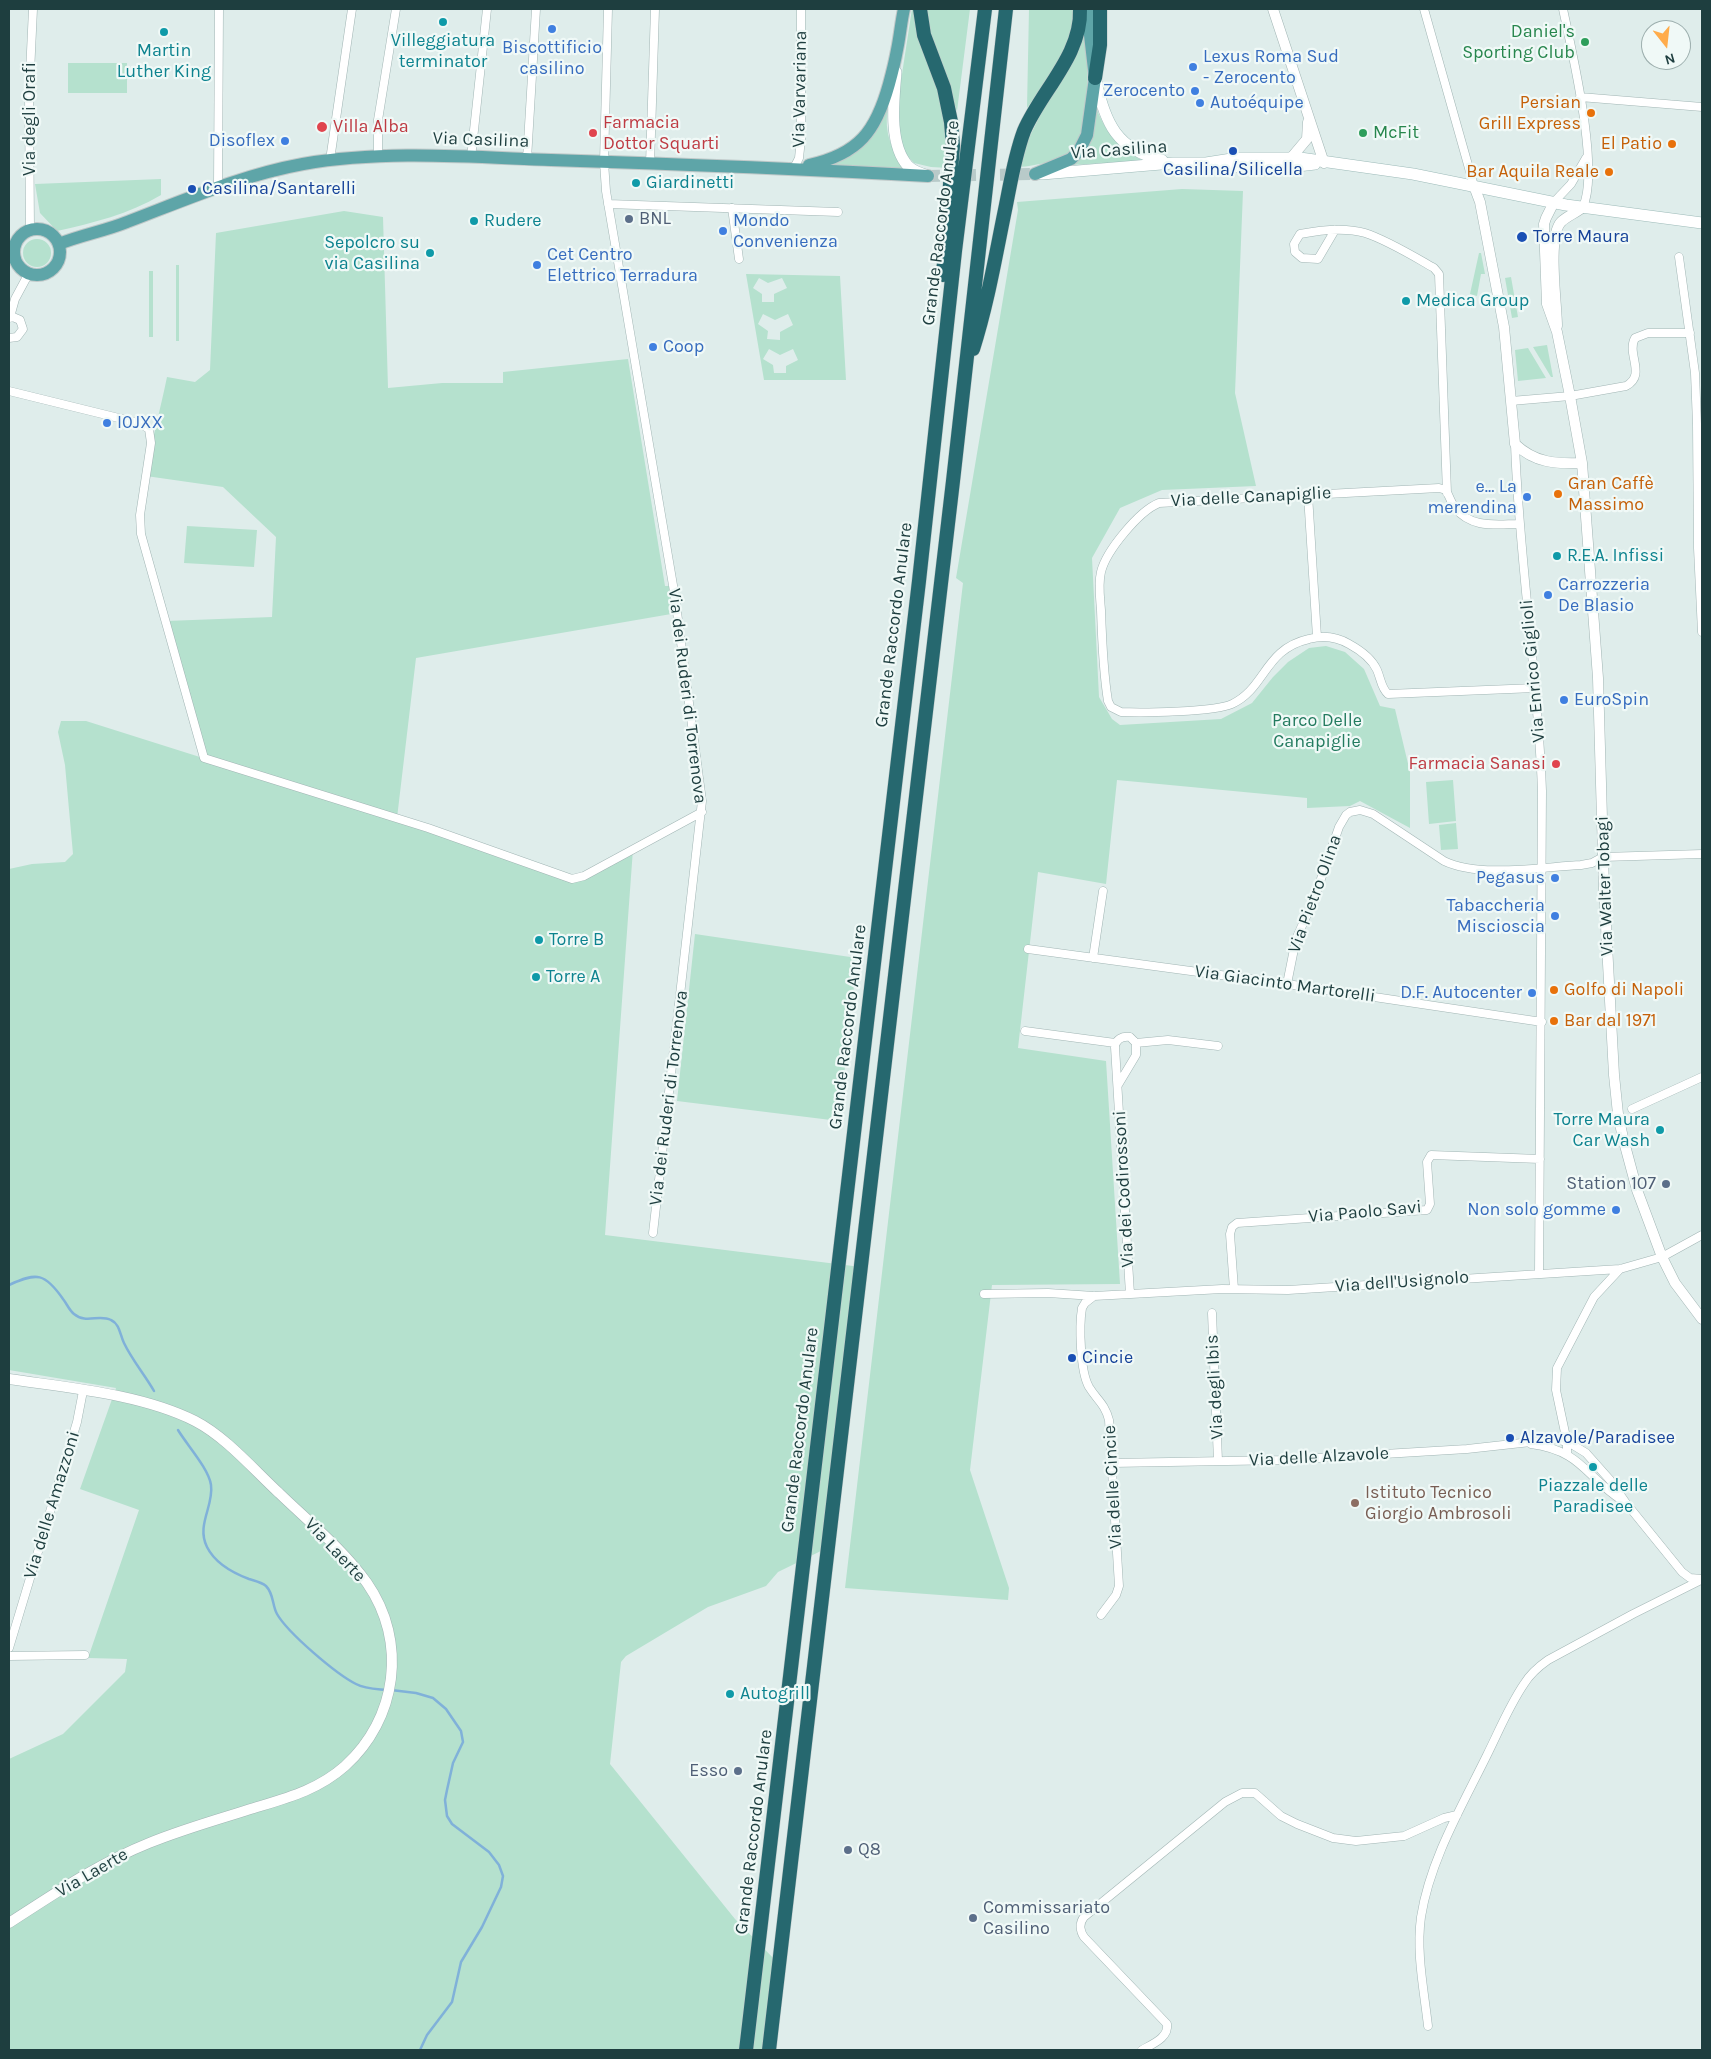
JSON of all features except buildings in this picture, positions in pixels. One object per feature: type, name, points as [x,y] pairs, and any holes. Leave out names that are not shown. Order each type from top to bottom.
[{"type":"highway","points":[[920,9],[924,35],[948,102],[953,138],[945,259],[931,384],[936,417]]},
{"type":"highway","name":"Grande Raccordo Anulare","points":[[746,2050],[985,9]]},
{"type":"highway","points":[[769,2050],[1006,9]]},
{"type":"highway","points":[[963,381],[984,310],[1020,141],[1035,110],[1074,44],[1079,28],[1080,9]]},
{"type":"highway","points":[[1095,78],[1100,45],[1100,9]]},
{"type":"main road","name":"Via Casilina","points":[[794,168],[824,162],[845,152],[858,143],[873,127],[886,92],[897,52],[904,9]]},
{"type":"main road","points":[[1087,9],[1095,78],[1105,114],[1112,127],[1122,140],[1143,155],[1174,162]]},
{"type":"main road","points":[[897,52],[894,116],[897,142],[908,165],[928,176]]},
{"type":"main road","points":[[1035,174],[1068,161],[1081,148],[1089,128],[1095,78]]},
{"type":"main road","name":"Via Casilina","points":[[59,244],[81,235],[126,222],[218,186],[284,168],[330,160],[378,156],[794,168],[928,176]]},
{"type":"main road","name":"Via Casilina","points":[[1206,163],[1229,159],[1291,158],[1413,174],[1583,207],[1702,222]]},
{"type":"main road","name":"Via Casilina","points":[[1035,174],[1174,162],[1206,163],[1233,167],[1303,166],[1324,163]]},
{"type":"main road","points":[[37,228],[54,235],[59,244],[60,256],[54,267],[43,274],[29,273],[17,264],[12,250],[19,237],[37,228]]},
{"type":"street","name":"Via degli Orafi","points":[[30,230],[29,94],[33,9]]},
{"type":"street","points":[[218,186],[220,9]]},
{"type":"street","points":[[330,160],[352,9]]},
{"type":"street","points":[[378,156],[378,120],[396,9]]},
{"type":"street","points":[[471,158],[486,9]]},
{"type":"street","points":[[527,159],[536,9]]},
{"type":"street","name":"Via dei Ruderi di Torrenova","points":[[608,9],[604,162],[608,204],[675,597],[697,759],[702,812],[653,1233]]},
{"type":"street","points":[[650,164],[655,9]]},
{"type":"street","name":"Via Varvariana","points":[[794,168],[799,158],[801,139],[801,9]]},
{"type":"street","points":[[1273,9],[1324,163]]},
{"type":"street","points":[[1424,9],[1474,186]]},
{"type":"street","points":[[1563,9],[1580,97],[1587,157],[1588,184],[1583,207]]},
{"type":"street","points":[[1580,97],[1702,107]]},
{"type":"street","points":[[1291,158],[1306,139],[1308,114]]},
{"type":"street","points":[[1554,202],[1571,184],[1587,157]]},
{"type":"street","name":"Via Enrico Giglioli","points":[[1474,186],[1480,202],[1504,327],[1541,756],[1542,1022],[1539,1273]]},
{"type":"street","name":"Via Walter Tobagi","points":[[1554,202],[1546,218],[1544,233],[1547,304],[1557,332],[1582,463],[1598,678],[1603,857],[1614,1075],[1618,1114],[1637,1190],[1662,1257],[1673,1279],[1702,1319]]},
{"type":"street","points":[[608,204],[838,212]]},
{"type":"street","name":"Via Walter Tobagi","points":[[1557,332],[1555,235],[1562,221],[1583,207]]},
{"type":"street","points":[[732,208],[739,259]]},
{"type":"street","points":[[1336,230],[1318,259],[1302,258],[1294,252],[1294,244],[1300,234],[1336,230],[1362,232],[1434,268],[1439,274],[1448,493],[1456,509],[1471,522],[1479,524],[1520,524]]},
{"type":"street","points":[[1679,256],[1698,373],[1702,632]]},
{"type":"street","points":[[9,338],[17,337],[23,329],[20,320],[9,318],[15,299],[29,273]]},
{"type":"street","points":[[1511,401],[1570,396],[1630,384],[1637,372],[1632,345],[1639,336],[1652,332],[1690,333]]},
{"type":"street","points":[[9,390],[138,423],[149,429],[151,443],[140,515],[141,534],[204,758],[428,828],[572,879],[584,876],[702,812]]},
{"type":"street","points":[[1515,444],[1526,453],[1541,461],[1582,463]]},
{"type":"street","name":"Via delle Canapiglie","points":[[1317,637],[1299,641],[1285,648],[1274,658],[1248,692],[1228,706],[1207,709],[1126,712],[1115,710],[1108,701],[1102,648],[1100,574],[1110,553],[1139,517],[1153,505],[1166,501],[1438,488],[1444,489],[1448,493]]},
{"type":"street","points":[[1308,495],[1317,637],[1340,640],[1365,655],[1373,664],[1384,690],[1388,694],[1535,688]]},
{"type":"street","name":"Via Pietro Olina","points":[[1287,984],[1296,939],[1314,899],[1334,836],[1346,815],[1353,811],[1364,811],[1373,814],[1454,866],[1491,870],[1542,867]]},
{"type":"street","points":[[1542,867],[1585,864],[1603,857],[1702,854]]},
{"type":"street","points":[[1093,958],[1104,891]]},
{"type":"street","name":"Via Giacinto Martorelli","points":[[1028,949],[1287,984],[1542,1022]]},
{"type":"street","points":[[1025,1031],[1116,1043],[1121,1038],[1127,1037],[1136,1043],[1168,1040],[1218,1046]]},
{"type":"street","name":"Via dei Codirossoni","points":[[1116,1043],[1130,1294]]},
{"type":"street","points":[[1118,1085],[1136,1055],[1136,1043]]},
{"type":"street","points":[[1632,1109],[1702,1077]]},
{"type":"street","name":"Via Paolo Savi","points":[[1234,1289],[1230,1231],[1237,1223],[1427,1210],[1430,1204],[1427,1162],[1431,1155],[1540,1159]]},
{"type":"street","name":"Via dell'Usignolo","points":[[1094,1296],[1234,1289],[1304,1289],[1620,1268],[1662,1257],[1702,1235]]},
{"type":"street","points":[[1567,1454],[1567,1442],[1556,1390],[1557,1368],[1594,1297],[1620,1268]]},
{"type":"street","points":[[984,1294],[1048,1293],[1094,1296]]},
{"type":"street","name":"Via delle Cincie","points":[[1094,1296],[1085,1302],[1082,1308],[1082,1352],[1088,1385],[1102,1402],[1108,1415],[1119,1586],[1116,1595],[1101,1616]]},
{"type":"street","name":"Via degli Ibis","points":[[1212,1313],[1218,1461]]},
{"type":"street","name":"Via Laerte","points":[[9,1379],[125,1399],[171,1411],[198,1422],[222,1440],[328,1539],[366,1582],[380,1606],[390,1634],[393,1651],[392,1676],[385,1707],[371,1734],[356,1755],[322,1783],[280,1802],[183,1830],[132,1850],[86,1875],[9,1923]]},
{"type":"street","name":"Via delle Amazzoni","points":[[9,1648],[77,1422],[83,1391]]},
{"type":"street","points":[[1526,1444],[1552,1439],[1567,1442],[1586,1453],[1610,1480],[1626,1503],[1682,1572],[1693,1579],[1702,1579]]},
{"type":"street","points":[[1526,1444],[1548,1447],[1567,1454],[1581,1463],[1609,1491],[1626,1503]]},
{"type":"street","name":"Via delle Alzavole","points":[[1112,1463],[1294,1459],[1526,1444]]},
{"type":"street","points":[[1428,2026],[1420,1960],[1421,1918],[1430,1881],[1457,1814],[1516,1696],[1536,1669],[1548,1660],[1596,1633],[1702,1579]]},
{"type":"street","points":[[9,1656],[85,1656]]},
{"type":"street","points":[[1142,2050],[1165,2036],[1168,2031],[1167,2024],[1086,1940],[1081,1933],[1081,1923],[1084,1917],[1228,1800],[1242,1793],[1255,1793],[1281,1816],[1297,1824],[1333,1838],[1356,1841],[1404,1836],[1457,1814]]},
{"type":"green space","points":[[912,9],[915,9],[944,100],[949,168],[931,167],[914,163],[903,151],[896,113]]},
{"type":"green space","points":[[924,9],[970,9],[957,111],[936,58]]},
{"type":"green space","points":[[1029,9],[1074,9],[1074,29],[1053,72],[1027,108]]},
{"type":"green space","points":[[1086,22],[1088,87],[1082,138],[1077,148],[1066,156],[1041,164],[1019,167],[1024,148]]},
{"type":"green space","points":[[68,63],[127,63],[127,93],[68,93]]},
{"type":"green space","points":[[889,100],[887,129],[889,138],[896,154],[907,171],[828,167],[844,158]]},
{"type":"green space","points":[[1097,110],[1105,127],[1115,140],[1128,152],[1144,161],[1070,165]]},
{"type":"green space","points":[[161,179],[161,195],[149,202],[110,217],[57,231],[40,213],[35,184]]},
{"type":"green space","name":"Parco Delle Canapiglie","points":[[1182,189],[1243,191],[1235,393],[1256,486],[1162,490],[1120,508],[1092,558],[1099,697],[1112,719],[1120,725],[1221,719],[1252,703],[1288,662],[1309,648],[1326,646],[1345,652],[1364,669],[1380,706],[1395,709],[1410,772],[1410,828],[1360,801],[1350,806],[1307,808],[1307,798],[1117,780],[1106,884],[1038,872],[1018,1048],[1106,1061],[1120,1284],[992,1285],[970,1470],[1009,1588],[1008,1600],[845,1588],[963,583],[956,578],[1018,210],[1017,202]]},
{"type":"green space","points":[[344,211],[383,217],[388,388],[442,383],[503,383],[503,372],[628,359],[665,586],[673,586],[677,613],[416,658],[397,818],[574,879],[633,849],[605,1235],[861,1267],[827,1548],[778,1572],[766,1586],[708,1607],[626,1656],[621,1662],[610,1764],[735,1919],[779,1964],[770,2050],[9,2050],[9,1759],[63,1734],[125,1672],[127,1659],[88,1658],[139,1510],[80,1489],[116,1388],[9,1370],[9,869],[32,864],[65,862],[73,854],[65,765],[58,732],[61,721],[86,721],[203,758],[166,621],[272,617],[276,537],[223,487],[146,476],[167,377],[195,382],[210,370],[216,233]]},
{"type":"green space","points":[[37,239],[47,243],[51,253],[47,263],[37,267],[27,263],[23,253],[27,243]]},
{"type":"green space","points":[[1479,253],[1481,253],[1485,274],[1481,274],[1477,296],[1470,294]]},
{"type":"green space","points":[[176,265],[179,265],[179,341],[176,341]]},
{"type":"green space","points":[[149,271],[153,271],[153,337],[149,337]]},
{"type":"green space","points":[[746,274],[840,276],[846,380],[764,380]],"holes":[[[759,278],[768,283],[782,278],[787,288],[774,294],[774,302],[762,302],[762,294],[753,288]],[[763,314],[775,320],[788,314],[793,325],[780,332],[780,340],[767,339],[768,331],[758,324]],[[769,349],[780,355],[793,349],[798,360],[786,366],[786,373],[774,373],[773,365],[763,359]]]},
{"type":"green space","points":[[1511,277],[1518,317],[1512,318],[1505,278]]},
{"type":"green space","points":[[1547,345],[1553,377],[1551,377],[1533,347]]},
{"type":"green space","points":[[1528,348],[1546,378],[1518,381],[1515,350]]},
{"type":"green space","points":[[187,526],[257,530],[254,567],[184,563]]},
{"type":"green space","points":[[1453,780],[1456,821],[1429,824],[1426,782]]},
{"type":"green space","points":[[1456,823],[1458,849],[1441,850],[1439,825]]},
{"type":"green space","points":[[695,934],[857,958],[839,1121],[677,1101]]},
{"type":"waterway","points":[[9,1285],[27,1278],[40,1277],[57,1290],[74,1314],[88,1319],[106,1318],[114,1322],[127,1349],[154,1391]]},
{"type":"waterway","points":[[178,1430],[202,1465],[211,1485],[210,1500],[203,1531],[210,1553],[231,1570],[266,1586],[270,1592],[277,1614],[283,1622],[291,1632],[325,1662],[359,1686],[386,1690]]},
{"type":"waterway","points":[[391,1690],[416,1693],[433,1698],[446,1709],[461,1731],[463,1742],[453,1763],[445,1800],[447,1816],[452,1824],[489,1852],[499,1865],[503,1876],[501,1887],[482,1927],[461,1962],[452,2002],[427,2035],[420,2050]]},
{"type":"tunnel","points":[[928,176],[1035,174]]},
{"type":"place","name":"Villeggiatura terminator","points":[[443,22]]},
{"type":"place","name":"Biscottificio casilino","points":[[552,29]]},
{"type":"place","name":"Martin Luther King","points":[[164,32]]},
{"type":"place","name":"Daniel's Sporting Club","points":[[1585,42]]},
{"type":"place","name":"Lexus Roma Sud - Zerocento","points":[[1193,67]]},
{"type":"place","name":"Zerocento","points":[[1195,91]]},
{"type":"place","name":"Autoéquipe","points":[[1200,103]]},
{"type":"place","name":"Persian Grill Express","points":[[1591,113]]},
{"type":"place","name":"Villa Alba","points":[[322,127]]},
{"type":"place","name":"Farmacia Dottor Squarti","points":[[593,133]]},
{"type":"place","name":"McFit","points":[[1363,133]]},
{"type":"place","name":"Disoflex","points":[[285,141]]},
{"type":"place","name":"El Patio","points":[[1672,144]]},
{"type":"place","name":"Casilina/Silicella","points":[[1233,151]]},
{"type":"place","name":"Bar Aquila Reale","points":[[1609,172]]},
{"type":"place","name":"Giardinetti","points":[[636,183]]},
{"type":"place","name":"Casilina/Santarelli","points":[[192,189]]},
{"type":"place","name":"BNL","points":[[629,219]]},
{"type":"place","name":"Rudere","points":[[474,221]]},
{"type":"place","name":"Mondo Convenienza","points":[[723,231]]},
{"type":"place","name":"Torre Maura","points":[[1522,237]]},
{"type":"place","name":"Sepolcro su via Casilina","points":[[430,253]]},
{"type":"place","name":"Cet Centro Elettrico Terradura","points":[[537,265]]},
{"type":"place","name":"Medica Group","points":[[1406,301]]},
{"type":"place","name":"Coop","points":[[653,347]]},
{"type":"place","name":"I0JXX","points":[[107,423]]},
{"type":"place","name":"Gran Caffè Massimo","points":[[1558,494]]},
{"type":"place","name":"e... La merendina","points":[[1527,497]]},
{"type":"place","name":"R.E.A. Infissi","points":[[1557,556]]},
{"type":"place","name":"Carrozzeria De Blasio","points":[[1548,595]]},
{"type":"place","name":"EuroSpin","points":[[1564,700]]},
{"type":"place","name":"Farmacia Sanasi","points":[[1556,764]]},
{"type":"place","name":"Pegasus","points":[[1555,878]]},
{"type":"place","name":"Tabaccheria Miscioscia","points":[[1555,916]]},
{"type":"place","name":"Torre B","points":[[539,940]]},
{"type":"place","name":"Torre A","points":[[536,977]]},
{"type":"place","name":"Golfo di Napoli","points":[[1554,990]]},
{"type":"place","name":"D.F. Autocenter","points":[[1532,993]]},
{"type":"place","name":"Bar dal 1971","points":[[1554,1021]]},
{"type":"place","name":"Torre Maura Car Wash","points":[[1660,1130]]},
{"type":"place","name":"Station 107","points":[[1666,1184]]},
{"type":"place","name":"Non solo gomme","points":[[1616,1210]]},
{"type":"place","name":"Cincie","points":[[1072,1358]]},
{"type":"place","name":"Alzavole/Paradisee","points":[[1510,1438]]},
{"type":"place","name":"Piazzale delle Paradisee","points":[[1593,1467]]},
{"type":"place","name":"Istituto Tecnico Giorgio Ambrosoli","points":[[1355,1503]]},
{"type":"place","name":"Autogrill","points":[[730,1694]]},
{"type":"place","name":"Esso","points":[[738,1771]]},
{"type":"place","name":"Q8","points":[[848,1850]]},
{"type":"place","name":"Commissariato Casilino","points":[[973,1918]]}]
